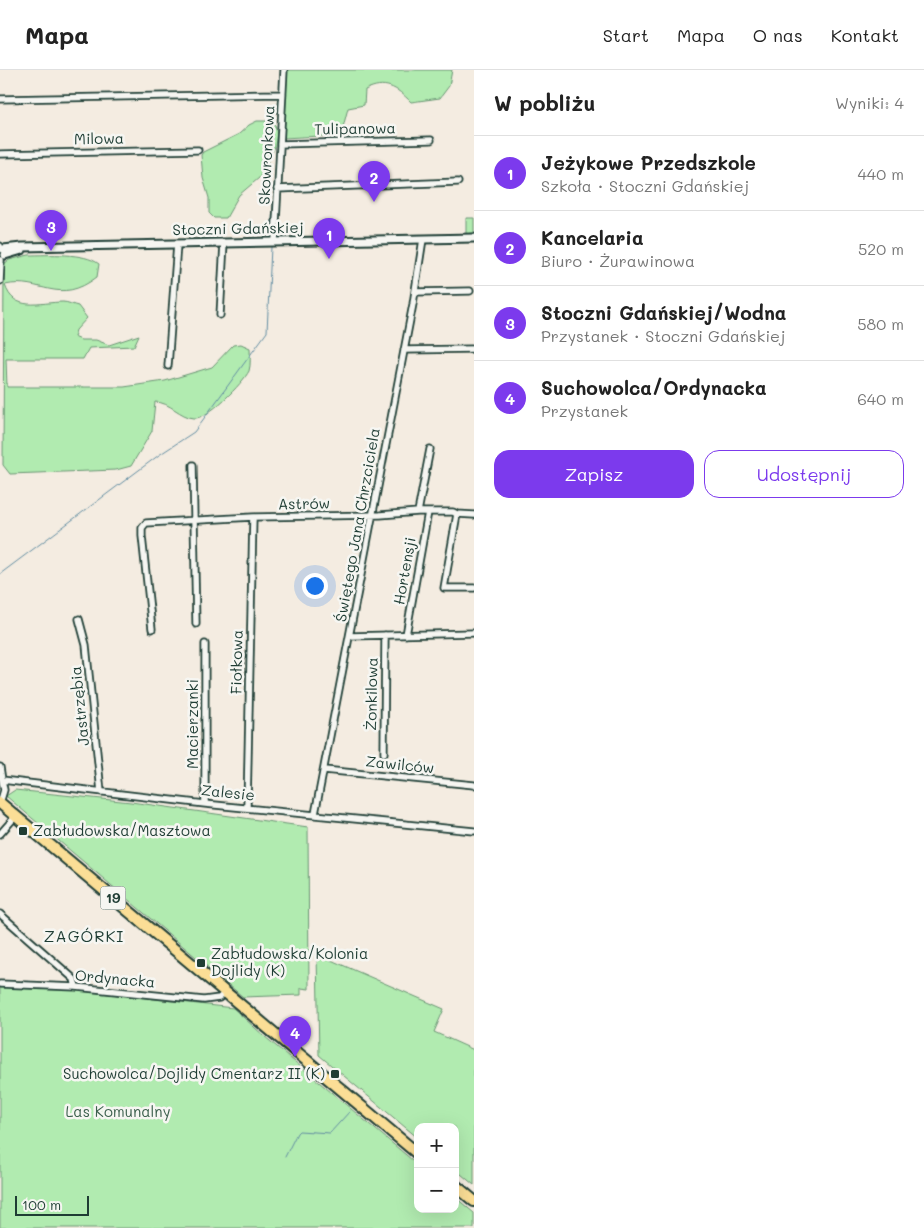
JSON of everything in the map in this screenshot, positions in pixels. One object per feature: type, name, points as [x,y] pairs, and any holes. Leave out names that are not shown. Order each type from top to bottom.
[{"type":"highway","name":"19","points":[[0,803],[414,1151]]},
{"type":"highway","points":[[459,1188],[474,1201]]},
{"type":"street","name":"Skowronkowa","points":[[275,242],[284,70]]},
{"type":"street","points":[[0,98],[282,94]]},
{"type":"street","name":"Tulipanowa","points":[[280,144],[431,140]]},
{"type":"street","name":"Milowa","points":[[0,154],[198,150]]},
{"type":"street","points":[[277,189],[458,182]]},
{"type":"street","name":"Stoczni Gdańskiej","points":[[1,252],[32,247],[474,238]]},
{"type":"street","name":"Świętego Jana Chrzciciela","points":[[315,814],[415,292],[423,239]]},
{"type":"street","points":[[220,315],[224,243]]},
{"type":"street","points":[[168,366],[177,244]]},
{"type":"street","points":[[0,281],[1,252]]},
{"type":"street","points":[[415,292],[470,291]]},
{"type":"street","points":[[404,350],[474,349]]},
{"type":"street","points":[[418,512],[430,449]]},
{"type":"street","points":[[193,465],[196,624]]},
{"type":"street","name":"Astrów","points":[[152,629],[142,536],[142,528],[146,523],[253,517],[372,515],[418,512],[453,512],[474,515]]},
{"type":"street","name":"Hortensji","points":[[406,635],[428,512]]},
{"type":"street","points":[[457,514],[444,588],[474,588]]},
{"type":"street","name":"Fiołkowa","points":[[247,807],[253,517]]},
{"type":"street","name":"Jastrzębia","points":[[80,618],[86,645],[101,792]]},
{"type":"street","points":[[350,636],[474,633]]},
{"type":"street","name":"Żonkilowa","points":[[384,752],[385,635]]},
{"type":"street","name":"Macierzanki","points":[[205,644],[205,804]]},
{"type":"street","points":[[0,767],[4,790],[0,803]]},
{"type":"street","name":"Zawilców","points":[[324,770],[474,785]]},
{"type":"street","name":"Zalesie","points":[[2,780],[205,804],[474,831]]},
{"type":"street","points":[[0,834],[15,816]]},
{"type":"street","points":[[0,914],[74,979],[76,987]]},
{"type":"street","name":"Ordynacka","points":[[0,984],[76,987],[204,1000],[219,998],[226,992]]},
{"type":"green space","points":[[287,70],[452,70],[449,86],[440,98],[411,102],[400,92],[390,87],[384,85],[372,87],[365,90],[364,105],[348,108],[341,135],[283,138]]},
{"type":"green space","points":[[257,121],[268,121],[275,125],[277,132],[275,146],[259,178],[239,195],[226,218],[214,218],[209,213],[209,198],[203,178],[201,155],[203,152],[239,134]]},
{"type":"green space","points":[[466,218],[474,218],[474,233],[466,234]]},
{"type":"green space","points":[[29,255],[66,255],[92,260],[99,264],[97,277],[83,286],[60,291],[29,285],[5,285],[9,294],[15,299],[21,303],[29,304],[67,302],[78,306],[87,318],[76,330],[74,337],[81,340],[96,340],[109,345],[139,335],[134,346],[89,348],[83,359],[6,359],[7,387],[124,387],[165,381],[212,367],[233,345],[241,344],[250,348],[249,371],[240,384],[224,400],[200,417],[189,417],[165,404],[155,402],[152,431],[131,466],[116,470],[10,474],[3,465],[4,264],[9,260]]},
{"type":"green space","points":[[15,790],[131,802],[308,827],[309,989],[301,988],[301,995],[243,997],[6,796]]},
{"type":"green space","points":[[317,954],[444,1009],[434,1032],[474,1050],[474,1185],[459,1172],[459,1123],[414,1123],[414,1135],[319,1055]]},
{"type":"green space","name":"Las Komunalny","points":[[0,986],[75,990],[233,1008],[414,1162],[414,1213],[459,1213],[459,1200],[474,1213],[474,1228],[0,1228]]},
{"type":"waterway","points":[[280,88],[281,70]]},
{"type":"waterway","points":[[271,238],[280,98]]},
{"type":"waterway","points":[[0,574],[159,455],[194,432],[267,332],[271,247]]},
{"type":"waterway","points":[[285,1157],[299,1131],[330,1133],[350,1111]]},
{"type":"place","name":"Kancelaria","points":[[374,202]]},
{"type":"place","name":"Stoczni Gdańskiej/Wodna","points":[[51,251]]},
{"type":"place","name":"Jeżykowe Przedszkole","points":[[329,259]]},
{"type":"place","name":"Zabłudowska/Masztowa","points":[[23,831]]},
{"type":"place","name":"Zabłudowska/Kolonia Dojlidy (K)","points":[[201,963]]},
{"type":"place","name":"Suchowolca/Ordynacka","points":[[295,1057]]},
{"type":"place","name":"Suchowolca/Dojlidy Cmentarz II (K)","points":[[335,1074]]},
{"type":"district","name":"ZAGÓRKI","points":[[84,936]]}]
